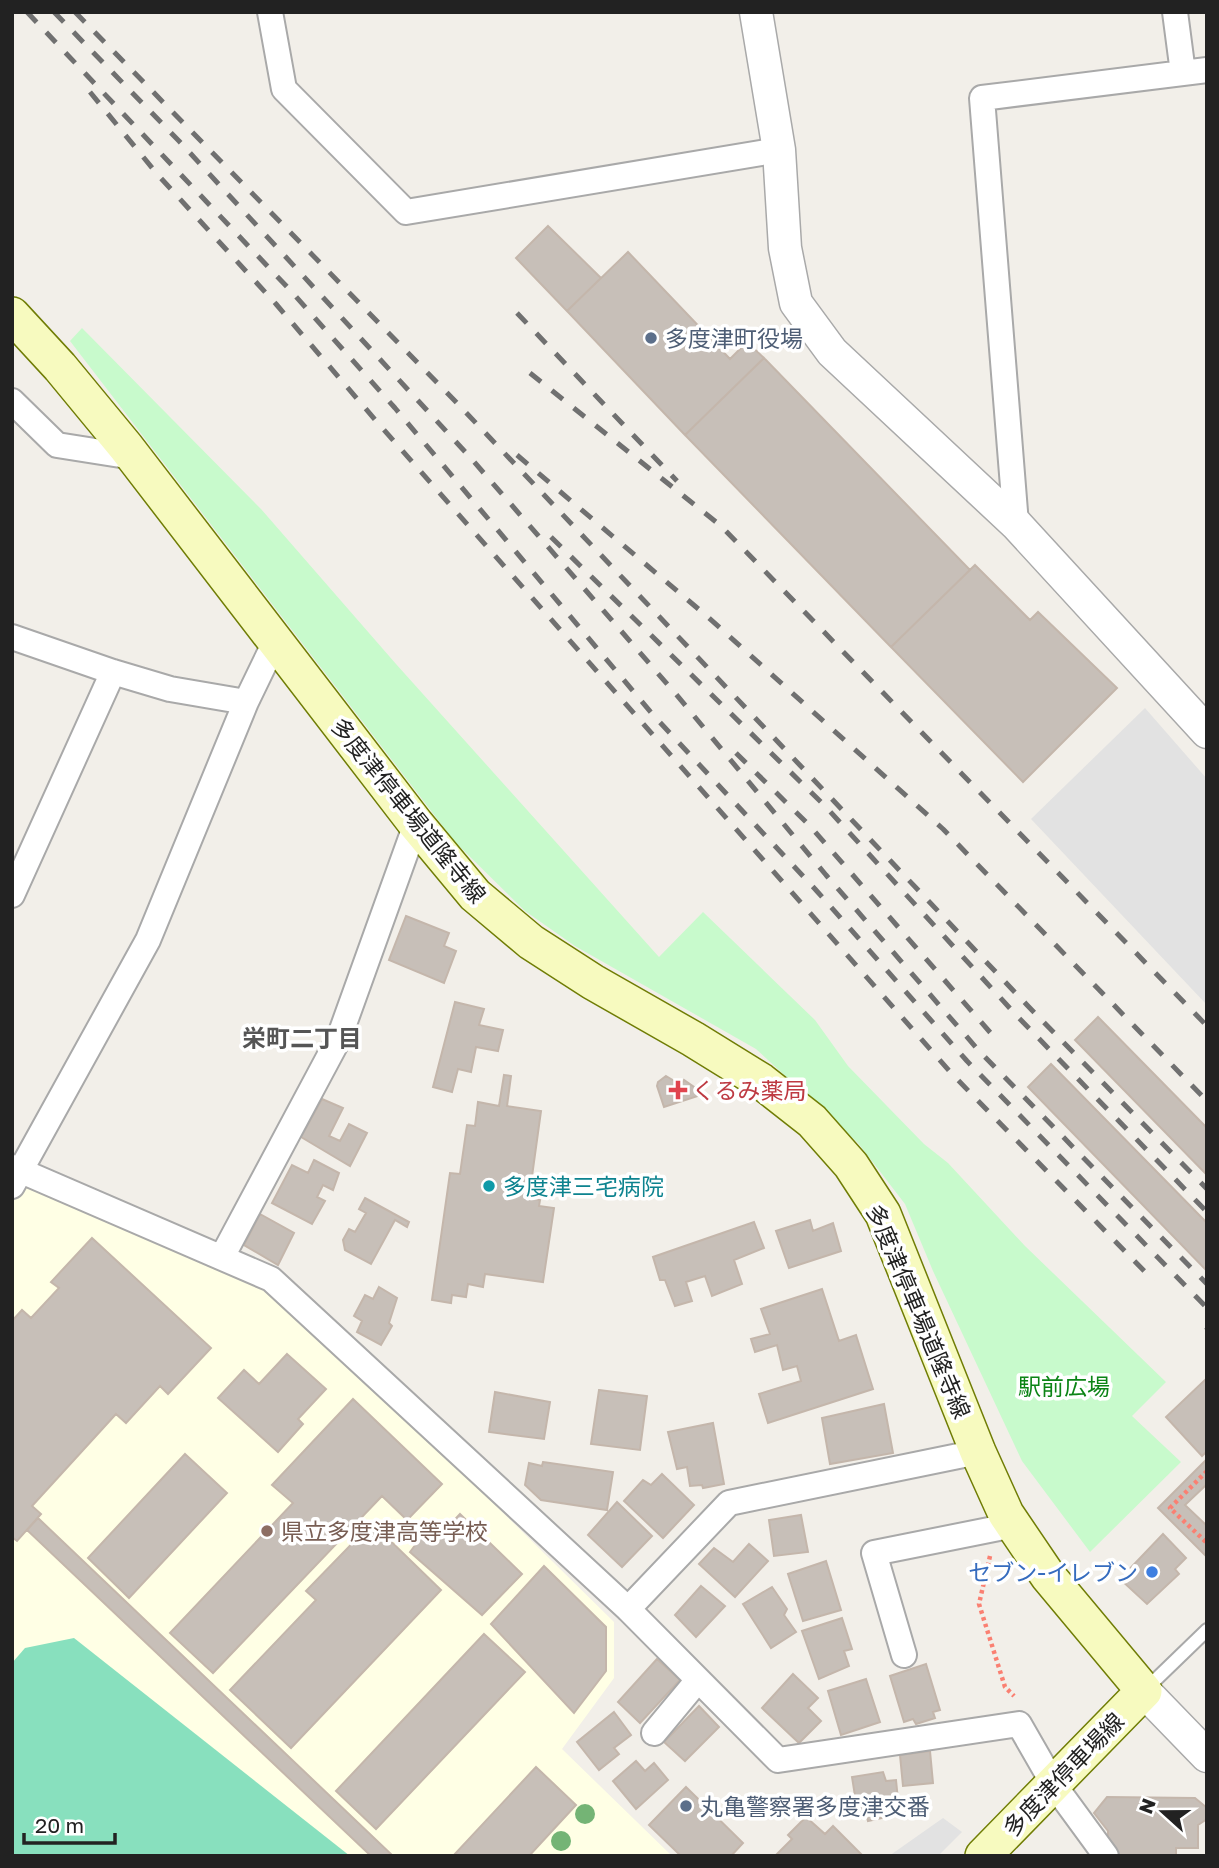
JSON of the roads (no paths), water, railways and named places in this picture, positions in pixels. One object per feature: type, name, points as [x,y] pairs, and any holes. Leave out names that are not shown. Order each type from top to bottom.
[{"type":"main road","name":"多度津停車場道隆寺線","points":[[12,315],[60,367],[133,457],[416,824],[475,895],[531,942],[593,982],[761,1081],[812,1121],[851,1165],[883,1214],[978,1452],[1006,1514],[1003,1537],[1048,1576],[1144,1691]]},
{"type":"main road","name":"多度津停車場線","points":[[983,1856],[1144,1691]]},
{"type":"street","points":[[270,12],[284,89],[406,212],[779,150]]},
{"type":"street","points":[[757,12],[779,150],[785,248],[796,303],[832,352],[1016,524],[1207,732]]},
{"type":"street","points":[[1016,524],[982,98],[1195,71],[1175,12]]},
{"type":"street","points":[[12,401],[57,445],[133,457]]},
{"type":"street","points":[[12,637],[170,689],[246,702]]},
{"type":"street","points":[[275,642],[246,702],[148,940],[15,1175],[271,1279],[628,1609],[778,1760],[1019,1724],[1054,1785],[1106,1856]]},
{"type":"street","points":[[12,895],[113,672]]},
{"type":"street","points":[[222,1257],[339,1038],[416,824]]},
{"type":"street","points":[[628,1609],[729,1503],[978,1452]]},
{"type":"street","points":[[904,1655],[874,1553],[1003,1537]]},
{"type":"street","points":[[654,1733],[698,1680]]},
{"type":"street","points":[[1144,1691],[1207,1756]]},
{"type":"lane","points":[[1144,1691],[1204,1637]]},
{"type":"railway","points":[[27,12],[290,290],[395,408],[654,716],[815,889],[967,1061],[1207,1308]]},
{"type":"railway","points":[[54,12],[179,141],[469,456],[675,693],[826,875],[980,1052],[1207,1284]]},
{"type":"railway","points":[[75,12],[456,402],[1027,1005],[1207,1189]]},
{"type":"railway","points":[[90,92],[158,175],[276,304],[952,1074],[1154,1281]]},
{"type":"railway","points":[[517,313],[677,481]]},
{"type":"railway","points":[[530,373],[721,526],[1207,1026]]},
{"type":"railway","points":[[517,455],[709,618],[943,829],[1207,1101]]},
{"type":"railway","points":[[551,537],[825,806],[1017,1016],[1207,1212]]},
{"type":"railway","points":[[736,753],[810,826],[995,1038]]},
{"type":"place","name":"多度津町役場","points":[[651,338]]},
{"type":"place","name":"くるみ薬局","points":[[678,1090]]},
{"type":"place","name":"多度津三宅病院","points":[[489,1186]]},
{"type":"place","name":"県立多度津高等学校","points":[[267,1531]]},
{"type":"place","name":"セブン-イレブン","points":[[1152,1572]]},
{"type":"place","name":"丸亀警察署多度津交番","points":[[686,1806]]},
{"type":"district","name":"栄町二丁目","points":[[302,1037]]},
{"type":"park label","name":"駅前広場","points":[[1064,1386]]}]
